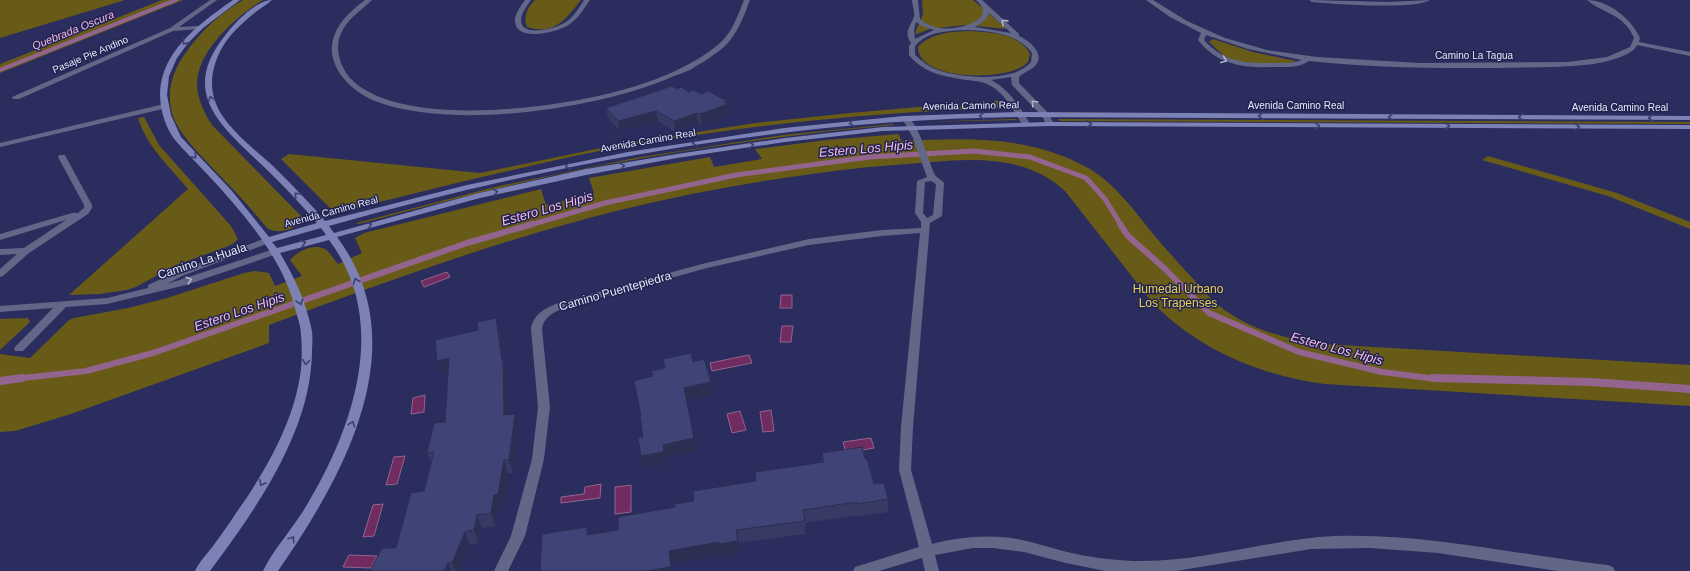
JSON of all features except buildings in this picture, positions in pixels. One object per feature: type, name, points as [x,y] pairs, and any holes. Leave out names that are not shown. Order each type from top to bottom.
[{"type":"main road","points":[[202,571],[235,526],[261,486],[281,449],[289,430],[304,379],[307,352],[305,323],[298,297],[274,252],[241,208],[178,138],[170,126],[164,106],[162,90],[167,70],[178,50],[198,28],[237,0]]},
{"type":"main road","points":[[269,0],[241,21],[223,41],[212,61],[209,94],[223,121],[291,188],[332,235],[347,261],[363,302],[367,323],[368,347],[365,373],[354,420],[344,446],[317,499],[270,571]]},
{"type":"main road","name":"Avenida Camino Real","points":[[266,241],[323,224],[512,177],[654,149],[796,129],[906,118],[1021,115],[1690,118]]},
{"type":"main road","name":"Avenida Camino Real","points":[[274,252],[478,196],[615,167],[755,144],[912,127],[1050,124],[1690,127]]},
{"type":"street","name":"Pasaje Pie Andino","points":[[16,97],[172,30],[214,0]]},
{"type":"street","points":[[369,0],[350,16],[337,37],[335,48],[337,60],[347,79],[355,87],[372,98],[390,104],[415,109],[463,112],[515,110],[562,105],[619,93],[664,78],[692,66],[721,46],[736,27],[747,0]]},
{"type":"street","points":[[528,0],[520,10],[518,21],[520,27],[524,31],[536,33],[555,30],[568,24],[587,0]]},
{"type":"street","points":[[915,0],[917,20],[924,25],[942,30]]},
{"type":"street","points":[[979,0],[1034,50],[1036,58],[1031,65],[1015,77],[1015,83],[1045,115],[1050,124]]},
{"type":"street","name":"Camino La Tagua","points":[[1149,0],[1178,19],[1204,32],[1251,48],[1307,59],[1410,65],[1555,64],[1613,58],[1628,52],[1636,43]]},
{"type":"street","points":[[1312,0],[1332,2],[1402,3],[1427,0]]},
{"type":"street","points":[[1590,0],[1613,13],[1629,25],[1636,34],[1636,43],[1690,54]]},
{"type":"street","points":[[966,28],[983,19],[986,13],[985,7]]},
{"type":"street","points":[[914,42],[910,34],[916,17]]},
{"type":"street","name":"Pasaje Pie Andino","points":[[172,30],[198,28]]},
{"type":"street","points":[[1021,71],[996,77],[975,78],[953,76],[925,67],[914,59],[911,50],[914,42],[922,36],[942,30],[966,28],[1001,32],[1022,39]]},
{"type":"street","name":"Camino La Tagua","points":[[1204,32],[1201,40],[1206,46],[1218,57],[1234,63],[1254,66],[1287,65],[1300,63],[1307,59]]},
{"type":"street","points":[[975,78],[998,86],[1021,115],[1026,124]]},
{"type":"street","points":[[0,145],[164,106]]},
{"type":"street","points":[[906,118],[917,138],[932,178],[940,183],[940,197],[937,216],[926,226]]},
{"type":"street","points":[[0,274],[26,251],[85,212],[88,208],[88,205],[62,157]]},
{"type":"street","points":[[932,178],[921,181],[919,213],[926,226],[907,427],[906,470],[932,571]]},
{"type":"street","points":[[0,237],[85,212]]},
{"type":"street","name":"Camino Puentepiedra","points":[[502,571],[518,536],[538,459],[544,407],[538,335],[536,329],[537,323],[547,312],[562,305],[705,266],[801,244],[926,226]]},
{"type":"street","name":"Camino La Huala","points":[[138,295],[179,274],[266,241]]},
{"type":"street","points":[[0,252],[26,251]]},
{"type":"street","name":"Camino La Huala","points":[[0,309],[107,302],[182,283],[274,252]]},
{"type":"street","points":[[20,348],[62,305]]},
{"type":"street","points":[[860,571],[948,545],[970,542],[991,542],[1034,548],[1082,561],[1109,565],[1143,567],[1196,562],[1295,545],[1334,542],[1375,542],[1433,546],[1531,562],[1608,571]]},
{"type":"green space","points":[[0,0],[125,0],[0,38]]},
{"type":"green space","points":[[162,0],[183,0],[0,73],[0,64]]},
{"type":"green space","points":[[243,0],[263,0],[233,22],[223,32],[207,53],[201,64],[198,75],[198,95],[206,115],[213,126],[303,218],[302,221],[294,227],[281,231],[267,228],[241,197],[187,140],[176,122],[170,105],[170,88],[172,80],[182,58],[212,22]]},
{"type":"green space","points":[[535,0],[581,0],[570,14],[558,24],[545,29],[536,29],[527,27],[525,19],[526,12]]},
{"type":"green space","points":[[922,0],[973,0],[1007,29],[965,25],[930,29],[917,34],[915,33],[923,14]]},
{"type":"green space","points":[[967,31],[994,33],[1019,42],[1030,54],[1027,63],[1017,69],[1002,73],[965,75],[947,72],[932,67],[922,58],[918,47],[923,42],[941,34]]},
{"type":"green space","points":[[1213,39],[1253,52],[1296,61],[1291,63],[1265,64],[1238,62],[1223,55],[1209,42]]},
{"type":"green space","points":[[997,100],[1000,103],[1000,106],[996,109],[916,112],[835,118],[723,131],[637,144],[525,167],[335,213],[281,159],[289,154],[480,173],[615,145],[755,123],[919,107],[989,105]]},
{"type":"green space","points":[[144,117],[159,145],[231,226],[238,239],[226,247],[174,266],[136,287],[100,294],[69,295],[188,189],[159,156],[147,138],[138,118]]},
{"type":"green space","points":[[1014,119],[1018,120],[923,122]]},
{"type":"green space","points":[[1058,120],[1690,122],[1690,124],[1060,121]]},
{"type":"green space","points":[[895,125],[743,142],[631,160],[535,180],[359,224],[356,223],[499,186],[635,158],[783,135]]},
{"type":"green space","name":"Humedal Urbano Los Trapenses","points":[[899,134],[901,141],[950,139],[998,141],[1022,144],[1068,158],[1090,169],[1099,175],[1122,196],[1166,249],[1215,302],[1242,321],[1267,332],[1322,344],[1690,365],[1690,406],[1325,384],[1301,380],[1254,367],[1231,358],[1189,334],[1170,319],[1152,302],[1065,191],[1051,180],[1019,166],[985,160],[967,160],[869,167],[775,179],[682,196],[575,222],[487,248],[355,293],[269,325],[269,343],[71,414],[15,431],[0,432],[0,354],[30,358],[69,320],[74,318],[128,308],[167,298],[244,273],[255,271],[269,273],[275,286],[302,276],[290,260],[301,251],[311,247],[320,247],[325,249],[338,264],[362,253],[355,238],[364,233],[541,189],[546,205],[594,193],[589,178],[710,157],[714,167],[762,159],[755,149],[827,140]]},
{"type":"green space","points":[[1488,156],[1617,193],[1690,222],[1690,229],[1608,196],[1482,160]]},
{"type":"green space","points":[[28,318],[30,322],[0,350],[0,319]]},
{"type":"shaded area","points":[[447,272],[450,277],[424,287],[421,281]]},
{"type":"shaded area","points":[[781,295],[792,295],[792,308],[780,308]]},
{"type":"shaded area","points":[[782,326],[793,326],[791,342],[780,342]]},
{"type":"shaded area","points":[[749,355],[752,363],[712,371],[710,363]]},
{"type":"shaded area","points":[[425,395],[424,412],[411,414],[413,398]]},
{"type":"shaded area","points":[[771,410],[774,431],[763,432],[760,412]]},
{"type":"shaded area","points":[[740,411],[746,430],[732,433],[727,414]]},
{"type":"shaded area","points":[[871,438],[874,448],[846,453],[843,442]]},
{"type":"shaded area","points":[[405,456],[397,484],[386,485],[394,457]]},
{"type":"shaded area","points":[[601,484],[600,498],[561,503],[561,497],[584,494],[585,487]]},
{"type":"shaded area","points":[[631,485],[631,512],[615,514],[615,487]]},
{"type":"shaded area","points":[[383,504],[374,536],[363,537],[373,505]]},
{"type":"shaded area","points":[[349,555],[377,556],[371,568],[343,567]]},
{"type":"waterway","name":"Quebrada Oscura","points":[[0,70],[176,0]]},
{"type":"waterway","name":"Estero Los Hipis","points":[[530,225],[605,203],[736,175],[870,157],[974,151],[1030,157],[1086,178],[1105,199],[1121,225]]},
{"type":"waterway","name":"Estero Los Hipis","points":[[18,379],[86,371],[153,353],[467,243],[533,224]]},
{"type":"waterway","name":"Estero Los Hipis","points":[[1120,224],[1128,236],[1164,268],[1209,313],[1299,352],[1382,372],[1437,379],[1458,379]]},
{"type":"waterway","name":"Estero Los Hipis","points":[[18,379],[22,378]]},
{"type":"waterway","name":"Estero Los Hipis","points":[[1432,378],[1591,382],[1690,389]]},
{"type":"waterway","name":"Estero Los Hipis","points":[[0,381],[18,379]]}]
